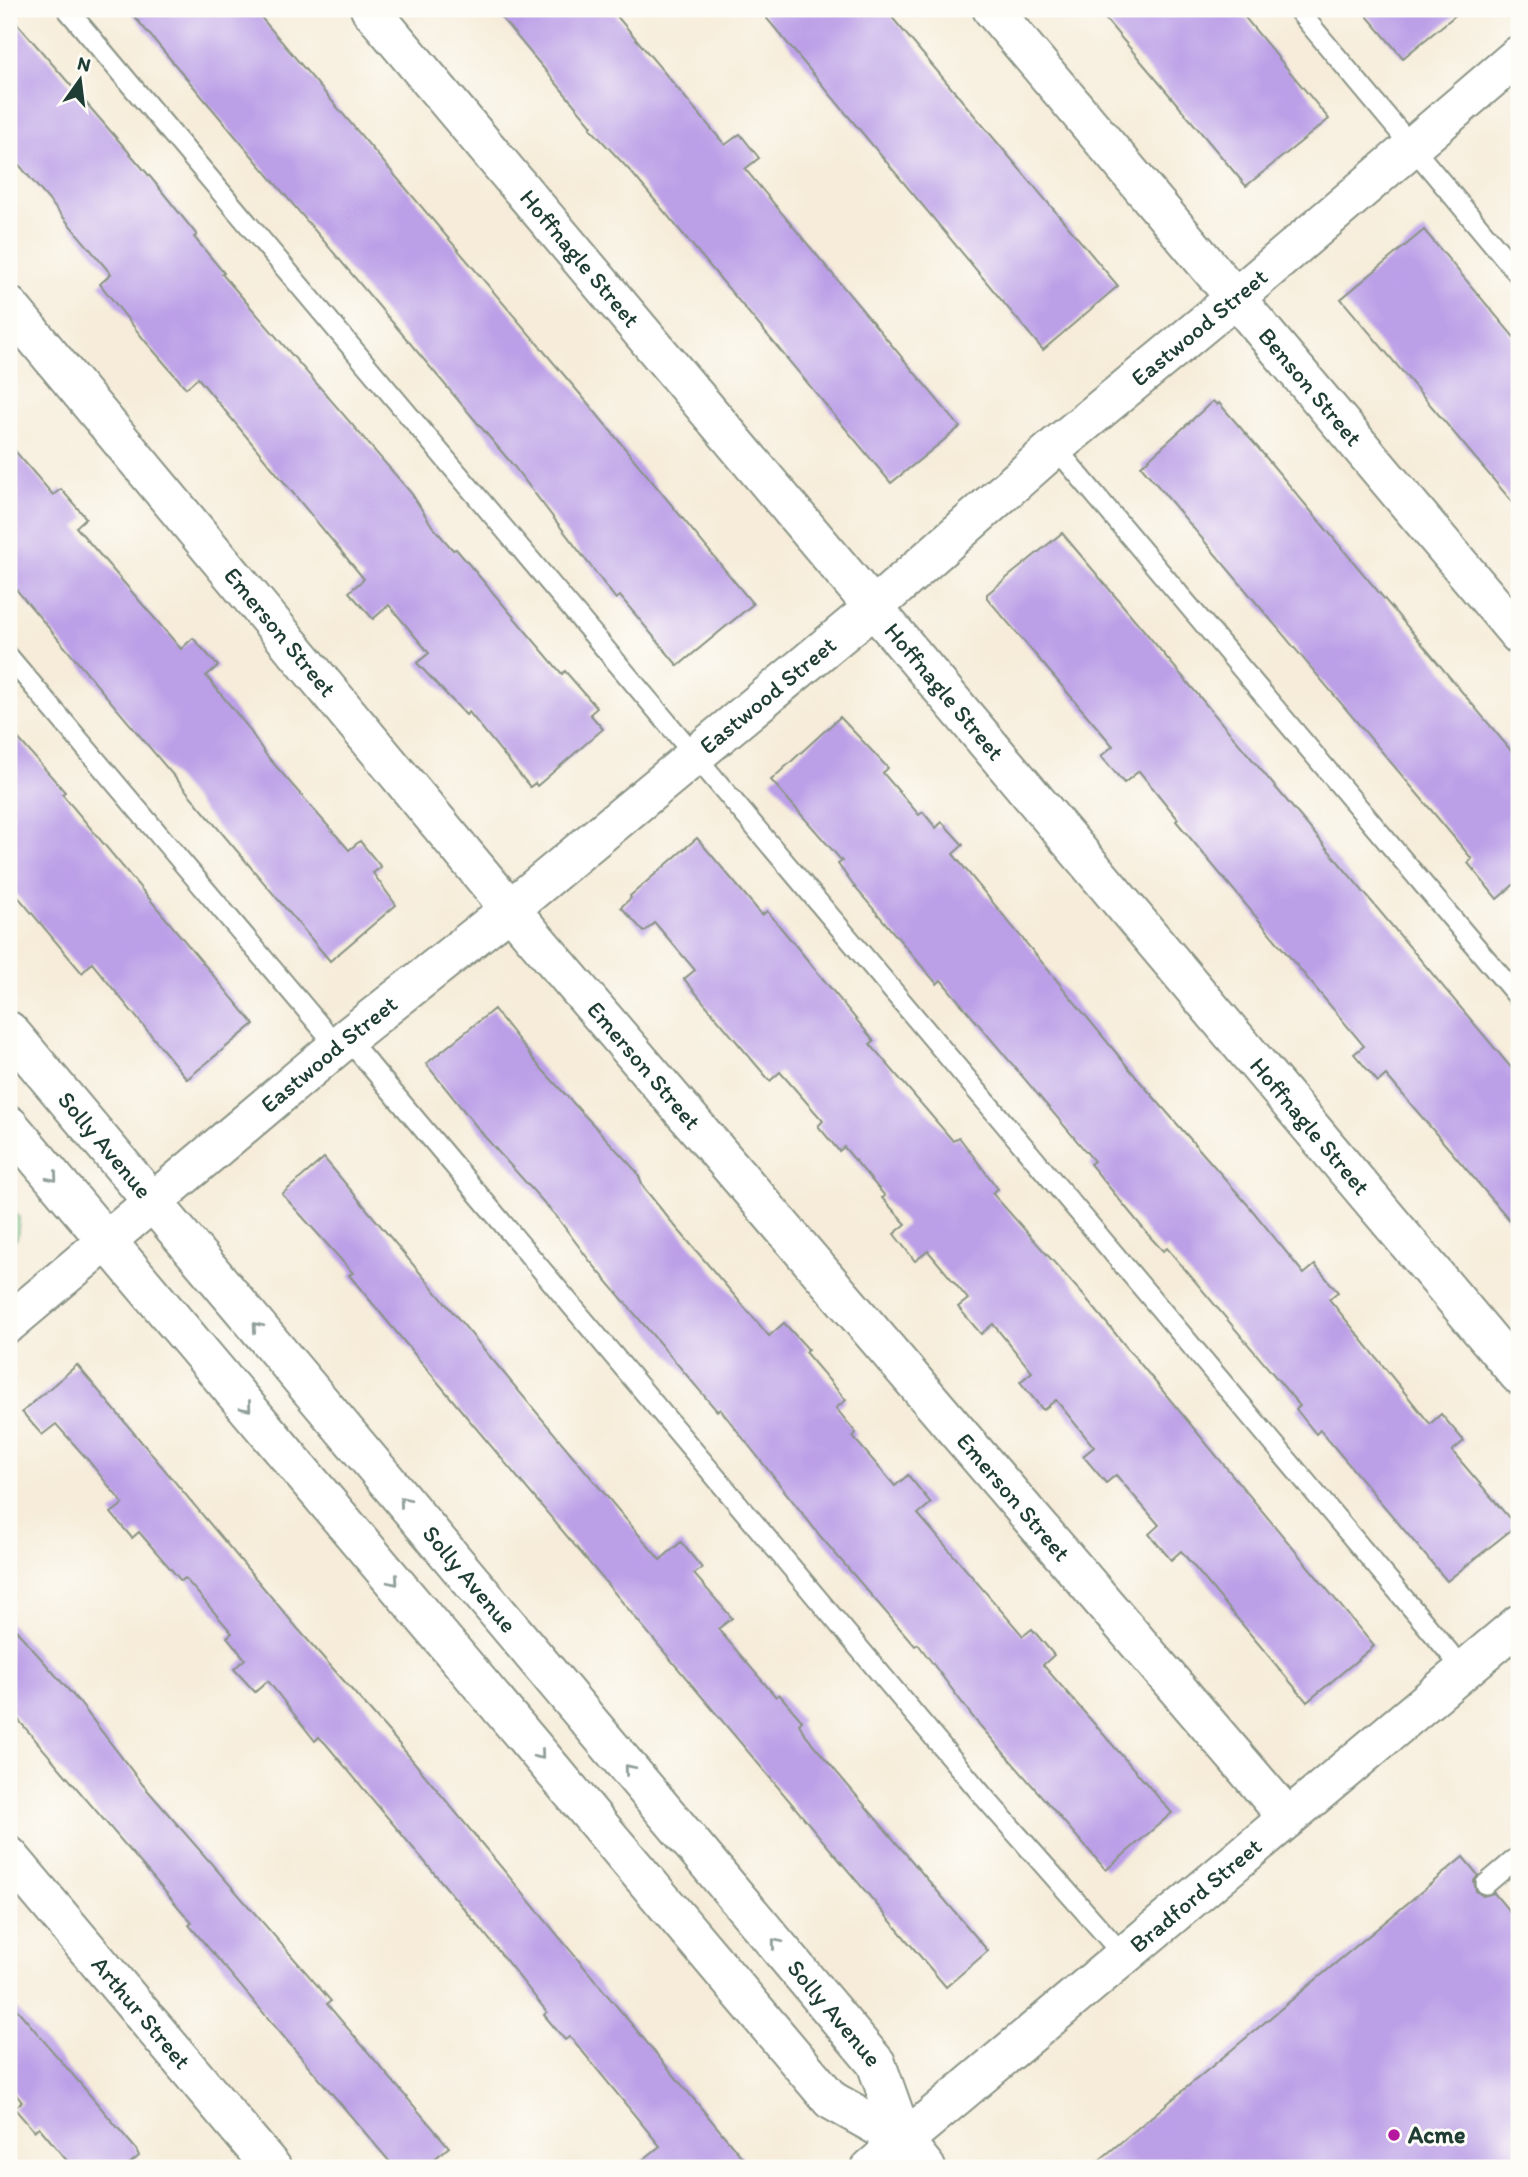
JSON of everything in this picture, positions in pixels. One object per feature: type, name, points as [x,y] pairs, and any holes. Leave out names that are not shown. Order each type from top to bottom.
[{"type":"street","name":"Hoffnagle Street","points":[[370,9],[1519,1375]]},
{"type":"street","name":"Benson Street","points":[[992,9],[1519,635]]},
{"type":"street","name":"Eastwood Street","points":[[9,1323],[342,1042],[510,909],[873,608],[1055,447],[1234,299],[1519,55]]},
{"type":"street","name":"Emerson Street","points":[[9,306],[510,909],[1288,1818]]},
{"type":"street","name":"Solly Avenue","points":[[9,1031],[876,2063],[915,2155]]},
{"type":"street","name":"Solly Avenue","points":[[9,1125],[831,2100],[915,2155]]},
{"type":"street","name":"Bradford Street","points":[[872,2168],[915,2155],[1124,1956],[1519,1624]]},
{"type":"street","name":"Arthur Street","points":[[9,1856],[272,2168]]},
{"type":"lane","points":[[67,9],[1464,1670]]},
{"type":"lane","points":[[1297,9],[1519,275]]},
{"type":"lane","points":[[1055,447],[1519,998]]},
{"type":"lane","points":[[9,657],[342,1042],[984,1797],[1124,1956]]},
{"type":"lane","points":[[1486,1884],[1519,1856]]},
{"type":"green space","points":[[9,1205],[19,1218],[17,1238],[9,1246]]},
{"type":"building","points":[[128,9],[254,9],[586,401],[753,604],[678,666],[620,596],[616,599],[512,464]]},
{"type":"building","points":[[494,9],[611,9],[725,145],[740,134],[759,158],[745,169],[960,427],[891,483],[632,173],[590,128],[592,126]]},
{"type":"building","points":[[759,9],[885,9],[1118,286],[1043,350]]},
{"type":"building","points":[[1097,9],[1238,9],[1329,119],[1246,186]]},
{"type":"building","points":[[1361,9],[1463,9],[1403,58]]},
{"type":"building","points":[[9,14],[152,179],[197,235],[194,237],[224,273],[222,274],[412,494],[432,526],[453,550],[456,549],[562,674],[565,671],[597,708],[590,714],[603,729],[537,786],[535,783],[530,787],[469,712],[466,715],[417,663],[429,653],[389,605],[373,619],[349,592],[364,579],[198,378],[186,388],[146,342],[100,284],[111,274],[9,153]]},
{"type":"building","points":[[1424,230],[1519,343],[1519,510],[1341,299]]},
{"type":"building","points":[[1213,401],[1217,405],[1219,403],[1259,449],[1519,760],[1519,880],[1497,899],[1468,863],[1472,859],[1141,466]]},
{"type":"building","points":[[9,444],[53,495],[61,489],[86,518],[76,527],[181,649],[193,638],[218,666],[206,676],[247,726],[266,755],[349,850],[360,841],[381,867],[373,873],[396,905],[330,961],[9,581]]},
{"type":"building","points":[[1062,533],[1519,1077],[1519,1231],[1386,1075],[1378,1082],[1354,1054],[1364,1046],[1176,821],[1178,819],[1139,771],[1124,783],[1101,756],[1113,746],[987,598],[987,594]]},
{"type":"building","points":[[840,717],[888,768],[883,773],[919,815],[923,812],[936,828],[942,822],[963,845],[953,854],[1136,1077],[1248,1205],[1304,1274],[1315,1265],[1338,1292],[1329,1299],[1430,1424],[1441,1414],[1464,1441],[1452,1451],[1516,1526],[1447,1581],[1320,1430],[1316,1434],[1296,1409],[1300,1406],[1167,1248],[1163,1251],[1151,1238],[1090,1164],[1094,1161],[941,980],[937,984],[853,885],[838,864],[842,861],[771,780]]},
{"type":"building","points":[[9,728],[65,792],[62,794],[254,1024],[187,1079],[92,963],[82,973],[9,886]]},
{"type":"building","points":[[697,838],[762,915],[767,911],[874,1041],[870,1044],[953,1141],[959,1137],[998,1189],[992,1193],[1085,1297],[1374,1646],[1307,1702],[1181,1551],[1171,1560],[1149,1534],[1159,1525],[1116,1475],[1106,1483],[1083,1456],[1094,1447],[1056,1400],[1043,1410],[1020,1382],[1032,1372],[993,1324],[981,1334],[958,1307],[968,1299],[928,1251],[915,1261],[894,1234],[906,1224],[882,1198],[885,1196],[844,1147],[839,1151],[818,1126],[823,1121],[780,1072],[770,1081],[747,1054],[684,979],[695,970],[655,923],[644,932],[621,907]]},
{"type":"building","points":[[494,1009],[539,1066],[637,1172],[644,1188],[769,1336],[784,1323],[808,1349],[805,1352],[846,1400],[836,1408],[856,1433],[853,1437],[895,1486],[908,1475],[931,1503],[918,1514],[1023,1636],[1032,1629],[1054,1655],[1043,1665],[1172,1813],[1106,1870],[976,1721],[918,1644],[915,1646],[821,1537],[720,1409],[717,1411],[426,1064]]},
{"type":"building","points":[[324,1158],[660,1560],[681,1542],[702,1568],[694,1574],[732,1618],[718,1629],[776,1697],[779,1694],[802,1721],[799,1724],[806,1736],[988,1951],[946,1987],[465,1415],[349,1275],[353,1273],[282,1194]]},
{"type":"building","points":[[77,1365],[298,1629],[389,1732],[751,2168],[633,2168],[660,2146],[574,2041],[569,2037],[565,2040],[544,2015],[547,2012],[481,1929],[326,1744],[319,1737],[315,1741],[268,1681],[255,1692],[234,1669],[245,1659],[227,1637],[232,1633],[185,1578],[181,1581],[139,1532],[132,1538],[111,1513],[123,1504],[88,1460],[56,1424],[42,1435],[22,1412]]},
{"type":"building","points":[[9,1622],[79,1702],[143,1785],[331,2001],[327,2004],[449,2147],[423,2168],[395,2168],[189,1925],[192,1923],[9,1709]]},
{"type":"building","points":[[1463,1857],[1478,1875],[1474,1881],[1476,1891],[1483,1896],[1494,1893],[1519,1923],[1519,2168],[1090,2168]]},
{"type":"building","points":[[9,2000],[136,2149],[139,2156],[124,2168],[73,2168],[39,2127],[34,2131],[14,2108],[22,2102],[9,2086]]},
{"type":"place","name":"Acme","points":[[1394,2135]]}]
